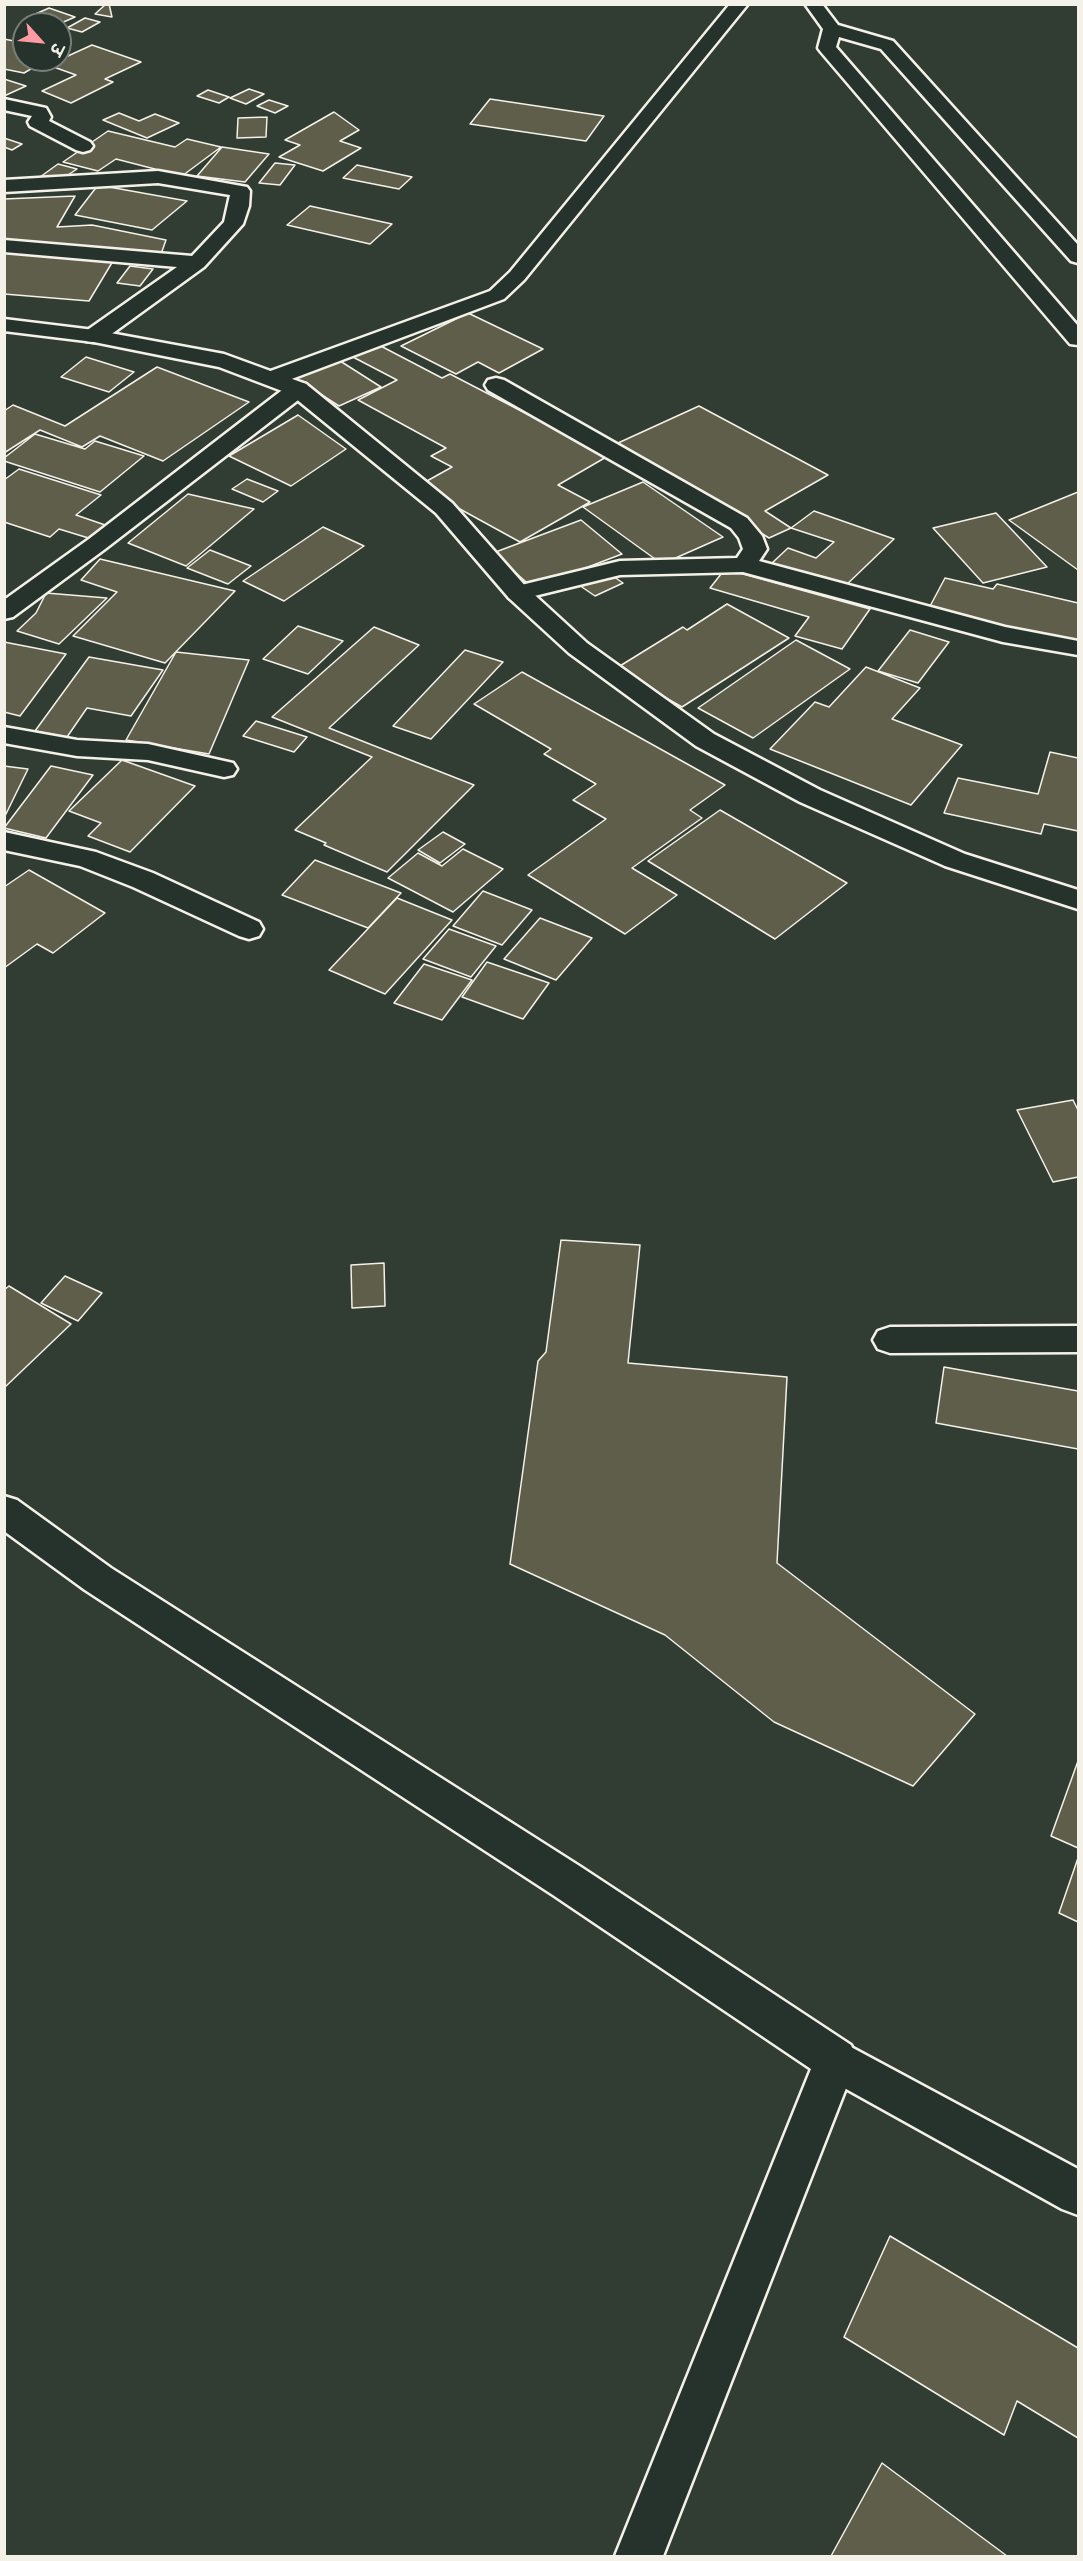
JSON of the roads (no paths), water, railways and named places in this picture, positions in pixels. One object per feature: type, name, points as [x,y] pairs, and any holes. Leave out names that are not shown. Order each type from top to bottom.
[{"type":"street","points":[[273,378],[497,295],[517,276],[740,4]]},
{"type":"street","points":[[813,4],[832,29],[887,45],[1078,257]]},
{"type":"street","points":[[832,29],[827,48],[1078,339]]},
{"type":"street","points":[[4,104],[39,112],[42,117],[38,122],[83,146]]},
{"type":"street","points":[[4,186],[158,177],[240,191],[239,206],[233,224],[197,263],[94,336]]},
{"type":"street","points":[[4,246],[197,263]]},
{"type":"street","points":[[4,325],[94,336],[224,361],[298,389],[444,507],[518,593],[578,648],[705,740],[810,796],[955,860],[1078,900]]},
{"type":"street","points":[[496,385],[739,523],[750,536],[755,549],[744,565]]},
{"type":"street","points":[[4,612],[97,544],[298,389]]},
{"type":"street","points":[[518,593],[620,568],[744,565],[1003,634],[1078,648]]},
{"type":"street","points":[[4,735],[76,748],[148,752],[224,769]]},
{"type":"street","points":[[4,841],[86,858],[143,880],[249,929]]},
{"type":"street","points":[[890,1340],[1078,1339]]},
{"type":"street","points":[[4,1511],[98,1579],[567,1881],[836,2060],[1078,2193]]},
{"type":"street","points":[[639,2556],[836,2060]]}]
